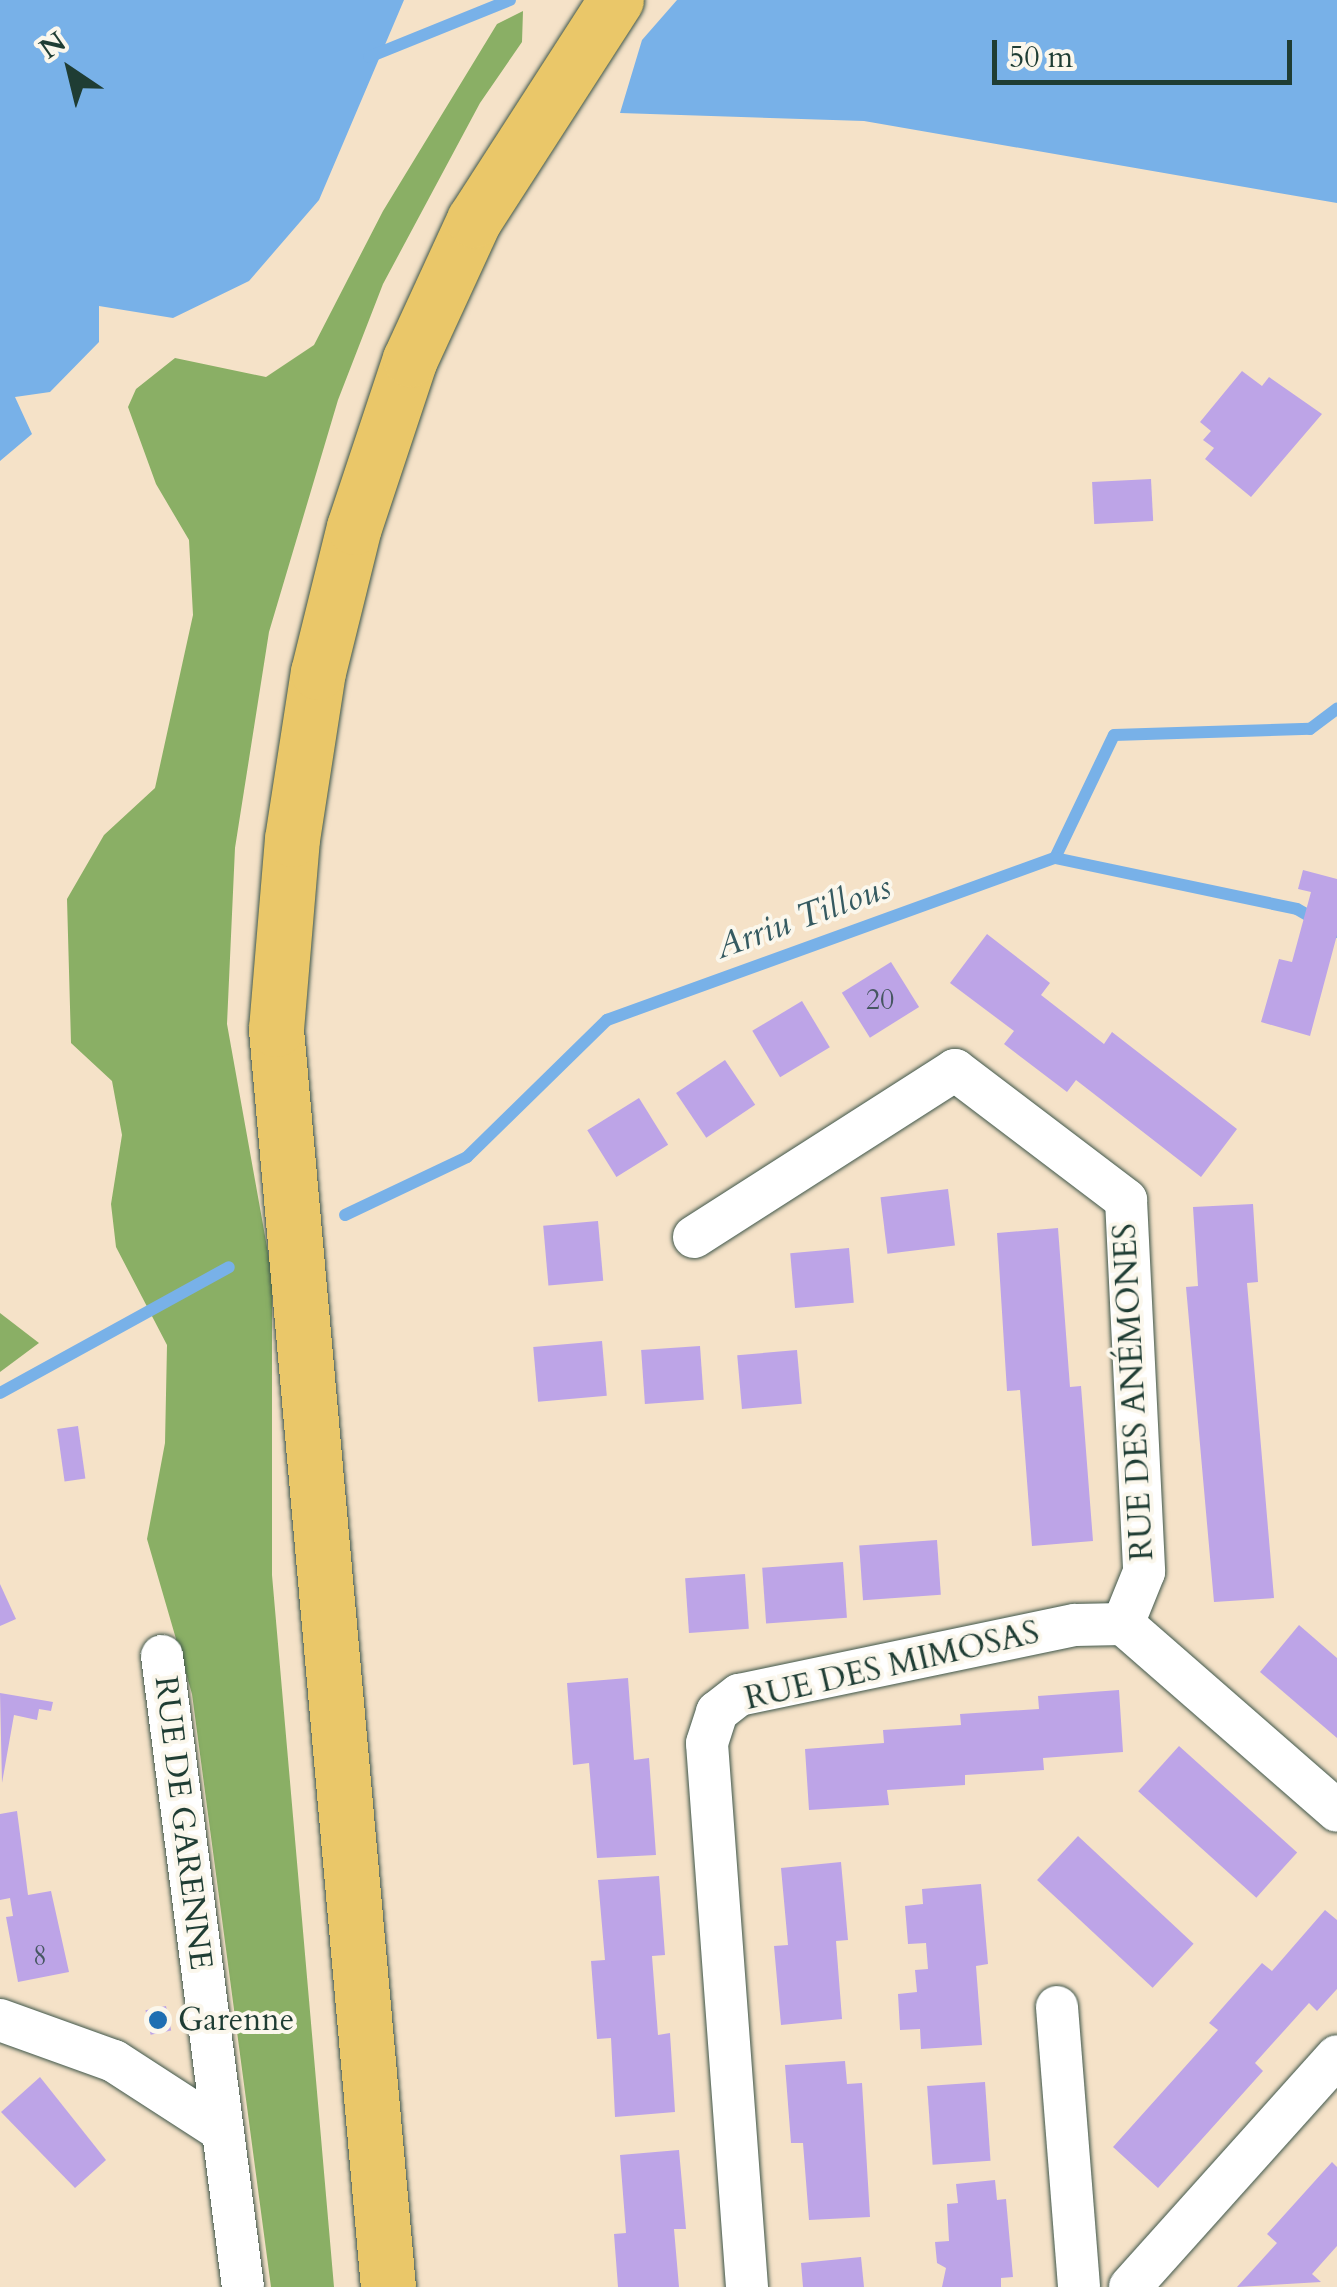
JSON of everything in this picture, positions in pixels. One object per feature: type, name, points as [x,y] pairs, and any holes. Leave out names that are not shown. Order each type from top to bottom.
[{"type":"main road","points":[[388,2287],[276,1029],[292,839],[318,672],[354,527],[410,359],[474,220],[602,17]]},
{"type":"street","name":"RUE DES ANÉMONES","points":[[694,1237],[955,1070],[1126,1200],[1144,1572],[1123,1624]]},
{"type":"street","points":[[1123,1624],[1337,1811]]},
{"type":"street","name":"RUE DES MIMOSAS","points":[[747,2287],[706,1743],[718,1712],[739,1695],[1075,1625],[1123,1624]]},
{"type":"street","name":"RUE DE GARENNE","points":[[162,1656],[243,2287]]},
{"type":"street","points":[[1058,2007],[1080,2287]]},
{"type":"street","points":[[0,2020],[114,2060],[222,2131]]},
{"type":"street","points":[[1130,2287],[1337,2056]]},
{"type":"green space","points":[[523,11],[522,42],[480,103],[383,284],[338,400],[269,632],[235,848],[227,1024],[272,1275],[272,1575],[334,2287],[271,2287],[192,1694],[147,1539],[165,1443],[167,1345],[116,1247],[111,1204],[122,1135],[112,1081],[71,1043],[67,899],[104,835],[155,788],[193,615],[189,540],[156,484],[128,407],[136,389],[175,358],[266,377],[314,345],[383,211],[497,24]]},
{"type":"green space","points":[[0,1313],[39,1343],[0,1372]]},
{"type":"water","points":[[0,0],[404,0],[319,200],[249,281],[173,318],[99,306],[99,342],[50,392],[15,397],[32,434],[0,461]]},
{"type":"water","points":[[677,0],[1337,0],[1337,203],[864,121],[620,113],[642,40]]},
{"type":"building","points":[[1242,371],[1262,386],[1269,377],[1322,414],[1251,497],[1205,459],[1214,448],[1203,440],[1211,431],[1200,422]]},
{"type":"building","points":[[1151,479],[1153,521],[1094,524],[1092,482]]},
{"type":"building","points":[[1303,870],[1337,879],[1337,935],[1310,1036],[1261,1022],[1279,959],[1292,962],[1311,892],[1298,889]]},
{"type":"building","points":[[987,934],[1050,983],[1041,995],[1104,1044],[1112,1032],[1237,1129],[1201,1177],[1076,1080],[1067,1092],[1004,1044],[1014,1031],[950,983]]},
{"type":"building","points":[[891,962],[919,1007],[870,1038],[842,993]]},
{"type":"building","points":[[802,1001],[830,1047],[780,1077],[752,1031]]},
{"type":"building","points":[[725,1060],[755,1105],[706,1138],[676,1093]]},
{"type":"building","points":[[639,1098],[668,1145],[616,1177],[587,1130]]},
{"type":"building","points":[[948,1189],[955,1246],[887,1254],[881,1197]]},
{"type":"building","points":[[1253,1204],[1258,1282],[1247,1283],[1274,1598],[1214,1602],[1186,1287],[1198,1286],[1193,1207]]},
{"type":"building","points":[[598,1221],[603,1281],[548,1286],[543,1226]]},
{"type":"building","points":[[1058,1228],[1070,1387],[1081,1386],[1093,1541],[1032,1546],[1020,1390],[1007,1391],[997,1233]]},
{"type":"building","points":[[849,1248],[854,1303],[795,1308],[790,1253]]},
{"type":"building","points":[[602,1341],[607,1396],[538,1402],[533,1347]]},
{"type":"building","points":[[700,1346],[704,1400],[645,1404],[641,1350]]},
{"type":"building","points":[[797,1350],[802,1404],[742,1409],[737,1355]]},
{"type":"building","points":[[78,1426],[85,1478],[65,1481],[57,1429]]},
{"type":"building","points":[[937,1540],[941,1595],[863,1600],[859,1545]]},
{"type":"building","points":[[843,1562],[847,1618],[766,1624],[762,1568]]},
{"type":"building","points":[[745,1574],[749,1629],[689,1633],[685,1578]]},
{"type":"building","points":[[0,1584],[16,1619],[0,1626]]},
{"type":"building","points":[[1299,1625],[1337,1658],[1337,1738],[1260,1672]]},
{"type":"building","points":[[628,1678],[634,1760],[649,1758],[656,1855],[597,1858],[589,1763],[573,1765],[567,1683]]},
{"type":"building","points":[[1119,1690],[1123,1752],[1043,1758],[1044,1770],[965,1775],[965,1785],[887,1790],[889,1805],[809,1810],[805,1749],[884,1743],[883,1730],[961,1725],[960,1714],[1039,1709],[1038,1696]]},
{"type":"building","points":[[0,1693],[53,1702],[51,1711],[39,1709],[37,1720],[14,1715],[2,1783]]},
{"type":"building","points":[[1179,1746],[1297,1852],[1256,1898],[1138,1791]]},
{"type":"building","points":[[17,1811],[28,1895],[51,1891],[69,1972],[18,1982],[6,1917],[13,1916],[10,1898],[0,1900],[0,1814]]},
{"type":"building","points":[[1078,1836],[1194,1944],[1153,1988],[1037,1880]]},
{"type":"building","points":[[841,1862],[848,1940],[836,1941],[842,2019],[781,2025],[774,1946],[788,1945],[781,1868]]},
{"type":"building","points":[[659,1876],[665,1955],[652,1956],[658,2035],[670,2033],[675,2112],[615,2117],[611,2038],[597,2039],[591,1961],[605,1960],[598,1880]]},
{"type":"building","points":[[981,1884],[988,1964],[976,1966],[982,2045],[921,2049],[920,2029],[900,2030],[898,1994],[917,1992],[915,1970],[928,1969],[926,1943],[908,1944],[905,1906],[923,1904],[922,1889]]},
{"type":"building","points":[[1325,1910],[1337,1920],[1337,1989],[1317,2011],[1309,2003],[1255,2063],[1263,2071],[1158,2188],[1113,2147],[1218,2030],[1209,2023],[1262,1963],[1272,1971]]},
{"type":"building","name":"Garenne","points":[[166,2006],[171,2030],[151,2035],[145,2010]]},
{"type":"building","points":[[845,2061],[847,2084],[862,2083],[870,2217],[809,2220],[803,2143],[791,2143],[785,2065]]},
{"type":"building","points":[[40,2077],[106,2160],[75,2188],[1,2112]]},
{"type":"building","points":[[985,2082],[991,2161],[933,2165],[927,2086]]},
{"type":"building","points":[[679,2150],[686,2229],[674,2229],[679,2287],[618,2287],[614,2234],[626,2233],[620,2155]]},
{"type":"building","points":[[1332,2162],[1337,2167],[1337,2246],[1312,2274],[1321,2282],[1237,2287],[1277,2243],[1267,2234]]},
{"type":"building","points":[[995,2180],[997,2200],[1006,2199],[1013,2277],[1001,2278],[1001,2287],[942,2287],[946,2268],[937,2263],[935,2242],[949,2241],[947,2204],[958,2203],[956,2184]]},
{"type":"building","points":[[861,2257],[864,2287],[803,2287],[801,2263]]},
{"type":"waterway","points":[[369,57],[510,0]]},
{"type":"waterway","points":[[1055,858],[1114,735],[1310,729],[1337,709]]},
{"type":"waterway","name":"Arriu Tillous","points":[[345,1215],[467,1157],[607,1020],[1055,858],[1297,909],[1337,932]]},
{"type":"waterway","name":"Arriu Tillous","points":[[0,1393],[229,1267]]},
{"type":"place","name":"Garenne","points":[[158,2020]]}]
